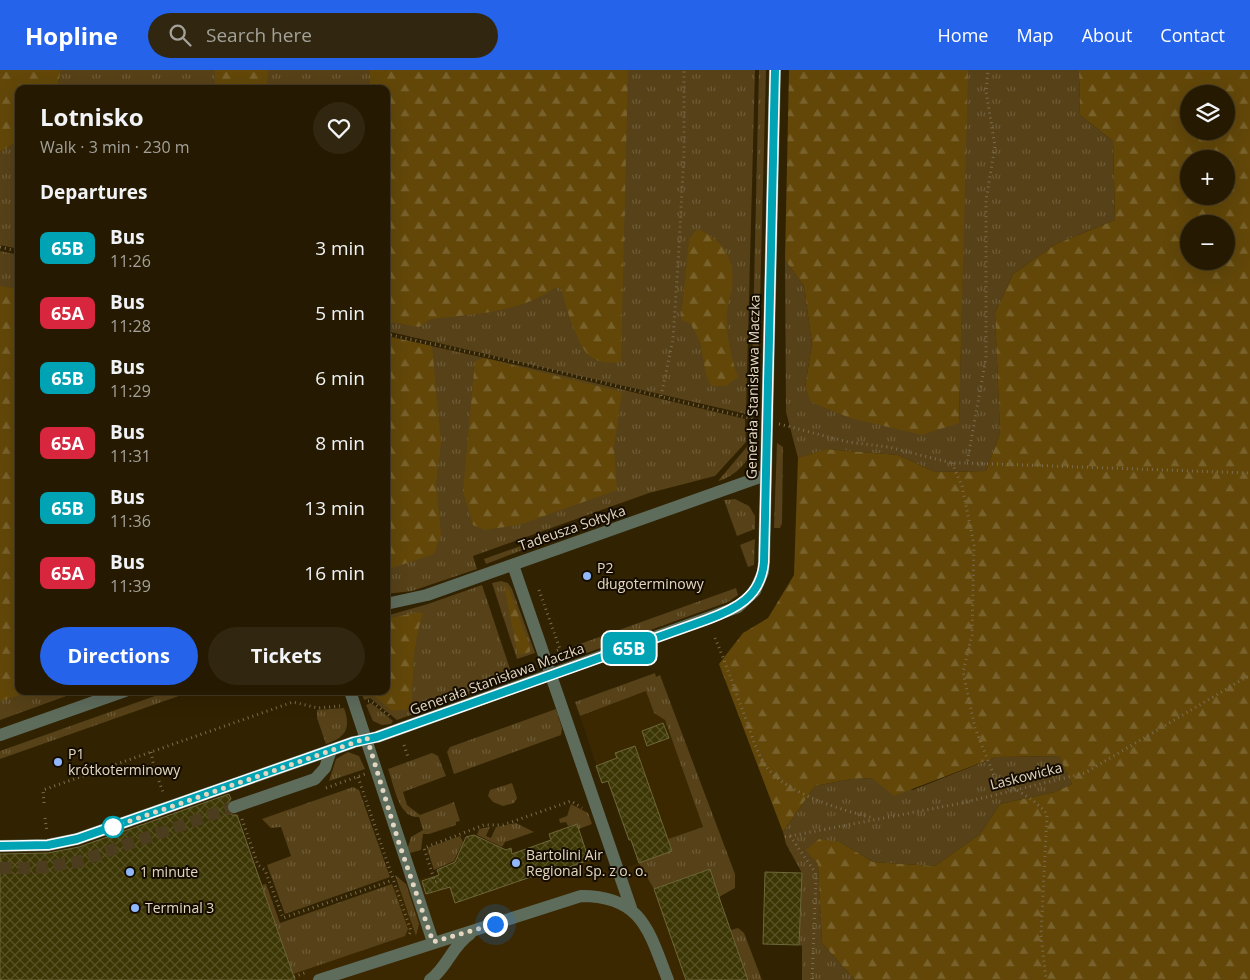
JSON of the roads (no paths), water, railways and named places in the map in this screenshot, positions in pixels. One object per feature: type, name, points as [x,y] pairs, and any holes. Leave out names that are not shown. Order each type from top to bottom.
[{"type":"street","name":"Generała Stanisława Maczka","points":[[0,846],[48,845],[77,839],[331,750],[367,738],[377,737],[723,614],[738,607],[748,599],[755,591],[763,572],[775,70]]},
{"type":"street","name":"Tadeusza Sołtyka","points":[[390,603],[427,595],[766,475]]},
{"type":"street","points":[[513,565],[631,908],[647,926],[668,980]]},
{"type":"street","points":[[0,735],[113,695]]},
{"type":"street","points":[[351,695],[433,942]]},
{"type":"street","points":[[234,807],[315,778],[325,768],[331,750]]},
{"type":"street","points":[[315,975],[476,931],[581,896],[602,898],[631,908]]},
{"type":"street","points":[[430,980],[438,974],[458,944],[476,931]]},
{"type":"tunnel","points":[[0,868],[37,868],[77,862],[234,807]]},
{"type":"place","name":"P2 długoterminowy","points":[[587,576]]},
{"type":"place","name":"P1 krótkoterminowy","points":[[58,762]]},
{"type":"place","name":"Bartolini Air Regional Sp. z o. o.","points":[[516,863]]},
{"type":"place","name":"1 minute","points":[[130,872]]},
{"type":"place","name":"Terminal 3","points":[[135,908]]}]
